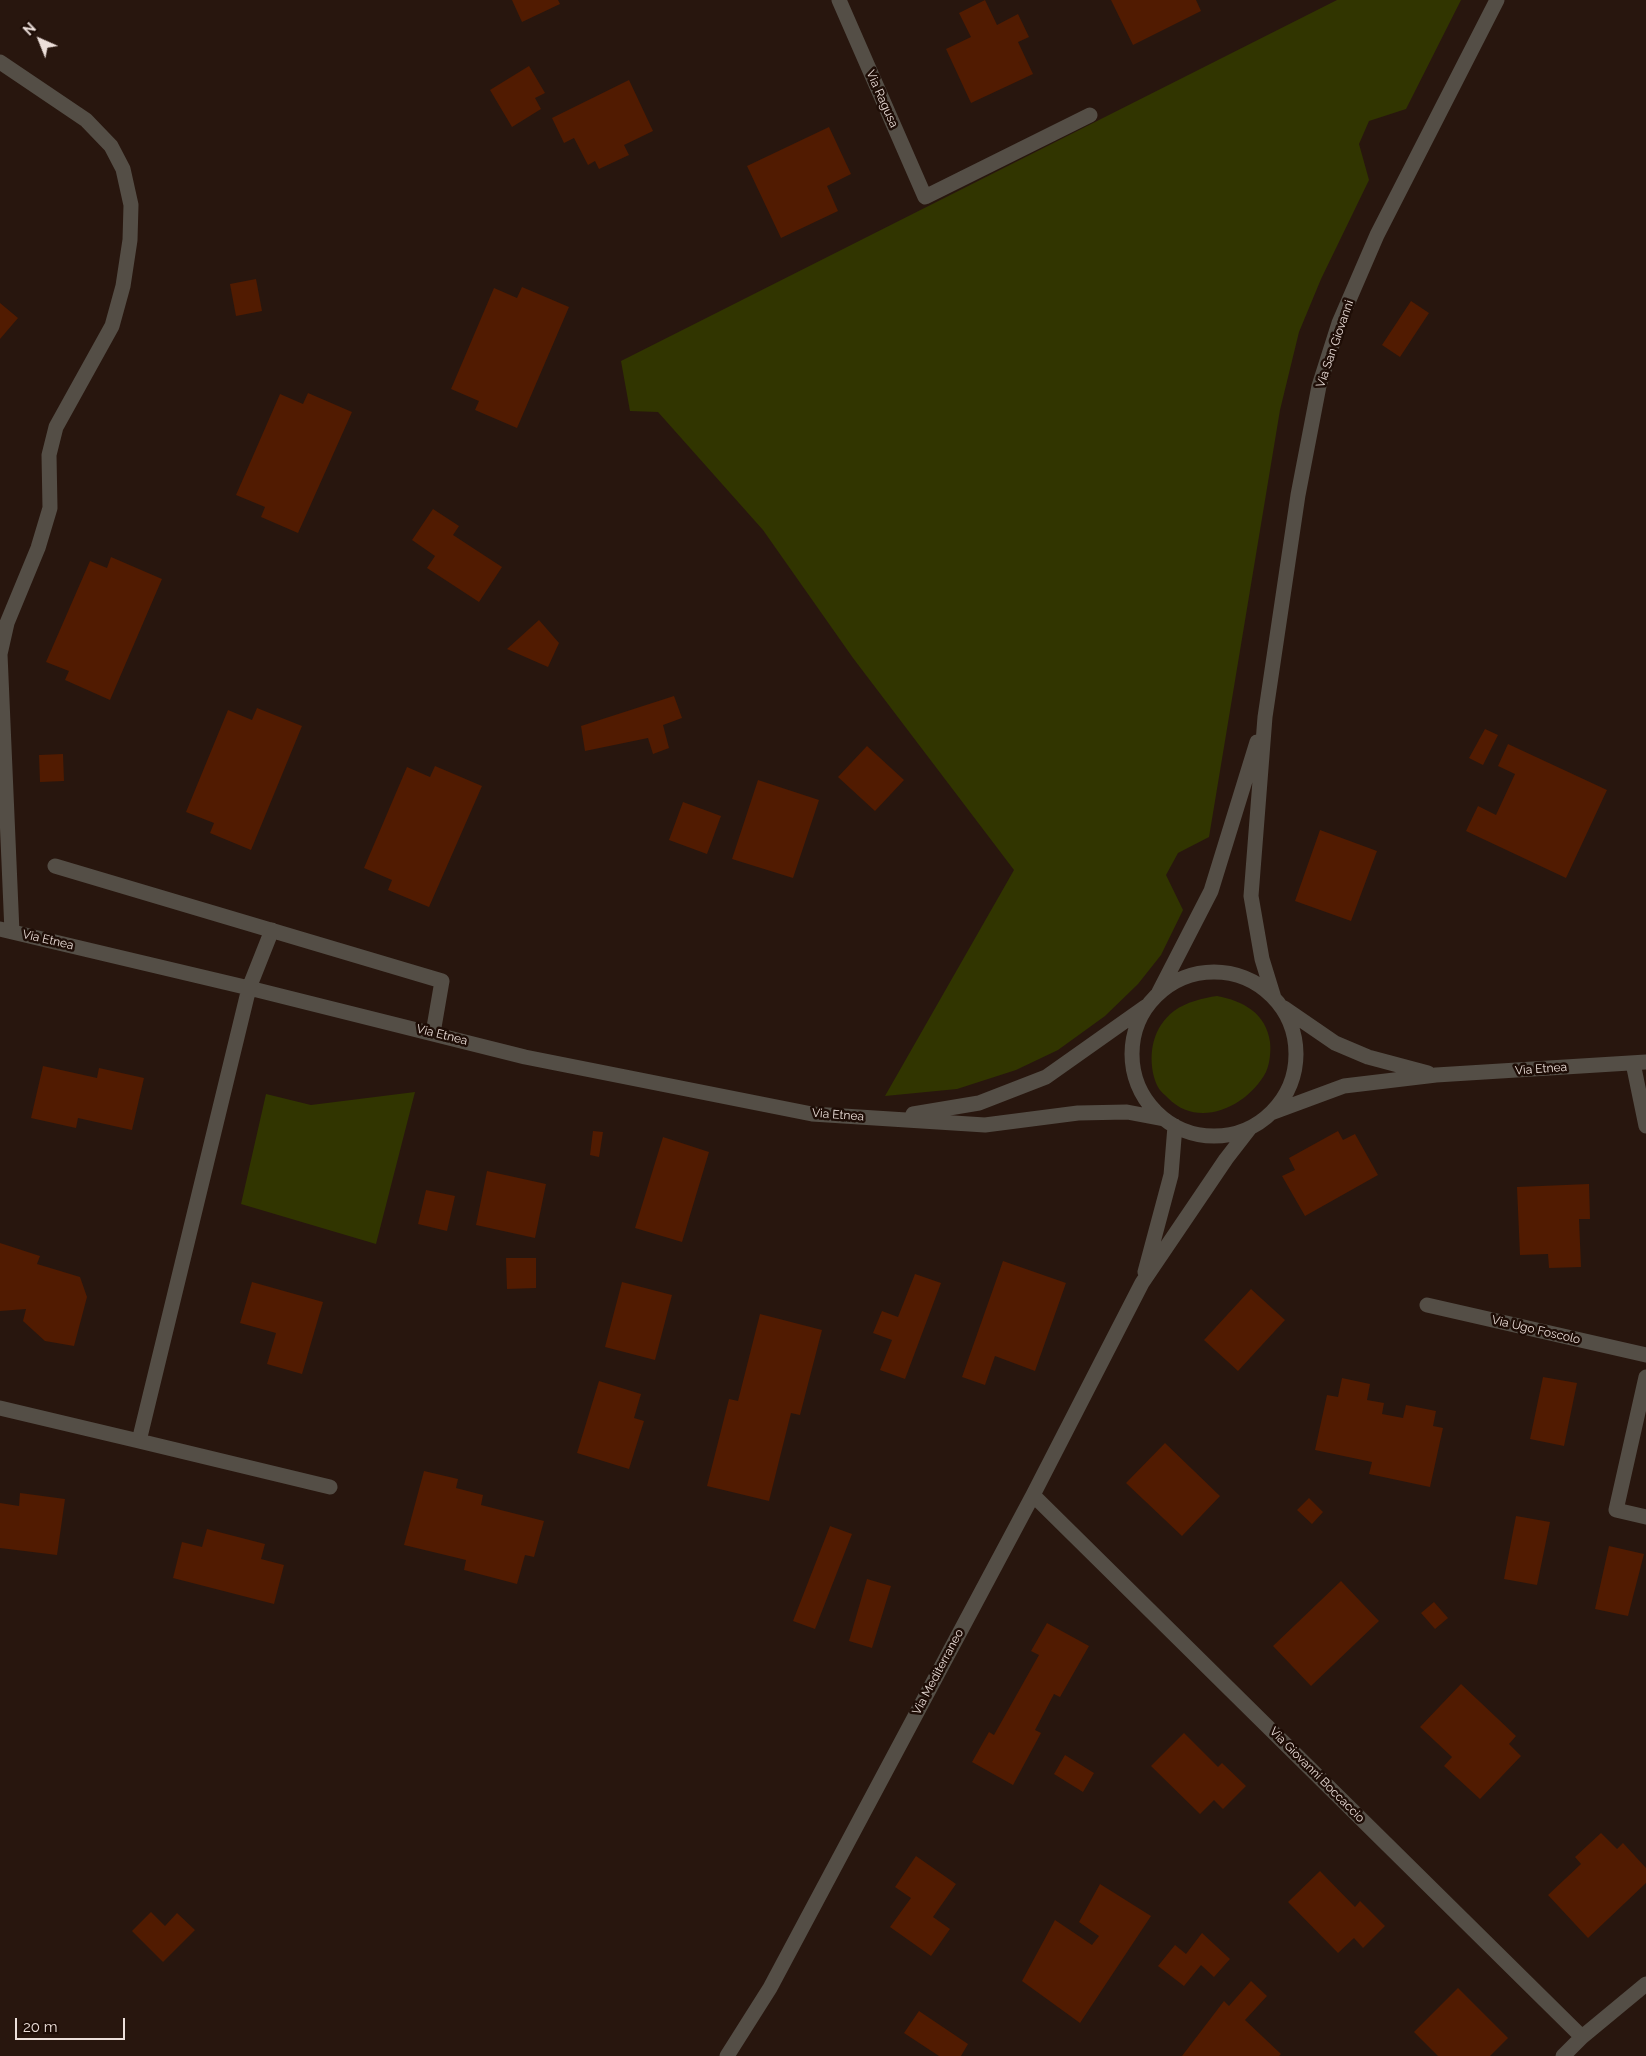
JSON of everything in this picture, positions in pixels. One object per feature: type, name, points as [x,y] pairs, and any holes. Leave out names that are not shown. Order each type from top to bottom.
[{"type":"street","name":"Via Ragusa","points":[[839,0],[925,197],[1090,114]]},
{"type":"street","name":"Via San Giovanni","points":[[1265,717],[1298,495],[1319,386],[1340,323],[1377,235],[1497,0]]},
{"type":"street","points":[[0,62],[86,120],[111,146],[123,170],[131,205],[130,240],[123,286],[112,326],[56,426],[49,455],[50,508],[38,548],[7,623],[0,654],[6,930]]},
{"type":"street","points":[[1142,1283],[1171,1175],[1169,1122],[1146,1100],[1135,1077],[1132,1064],[1133,1038],[1142,1014],[1154,998],[1211,891],[1265,717]]},
{"type":"street","points":[[1265,717],[1251,896],[1262,959],[1278,1002],[1293,1030],[1296,1043],[1296,1062],[1292,1081],[1286,1093],[1270,1114]]},
{"type":"street","points":[[55,866],[442,980],[433,1033]]},
{"type":"street","name":"Via Etnea","points":[[6,930],[525,1056],[812,1114],[887,1118]]},
{"type":"street","points":[[139,1441],[249,988],[272,930]]},
{"type":"street","points":[[887,1118],[979,1103],[1046,1077],[1179,979],[1204,972],[1230,973],[1254,982],[1278,1002],[1335,1042],[1368,1057],[1436,1075]]},
{"type":"street","points":[[1640,1063],[1646,1126]]},
{"type":"street","name":"Via Etnea","points":[[1436,1075],[1640,1063]]},
{"type":"street","points":[[887,1118],[985,1125],[1078,1113],[1127,1112],[1169,1122],[1199,1135],[1212,1136],[1250,1128],[1270,1114],[1344,1086],[1436,1075]]},
{"type":"street","points":[[1142,1283],[1226,1159],[1250,1128]]},
{"type":"street","name":"Via Mediterraneo","points":[[726,2056],[770,1988],[1033,1495],[1142,1283]]},
{"type":"street","name":"Via Ugo Foscolo","points":[[1426,1305],[1646,1355]]},
{"type":"street","points":[[1646,1377],[1616,1510],[1646,1517]]},
{"type":"street","points":[[0,1408],[330,1487]]},
{"type":"street","name":"Via Giovanni Boccaccio","points":[[1033,1495],[1582,2037]]},
{"type":"street","points":[[1563,2056],[1582,2037],[1646,1984]]},
{"type":"green space","points":[[1337,0],[1461,0],[1406,109],[1369,121],[1359,144],[1369,180],[1321,279],[1299,332],[1280,410],[1209,837],[1178,853],[1166,875],[1183,910],[1161,955],[1138,984],[1105,1016],[1058,1050],[1016,1070],[957,1089],[885,1096],[1014,870],[853,658],[763,530],[658,412],[630,411],[621,361]]},
{"type":"green space","points":[[1217,996],[1244,1005],[1252,1010],[1264,1023],[1270,1042],[1269,1061],[1266,1072],[1258,1084],[1235,1104],[1222,1110],[1208,1113],[1194,1112],[1180,1107],[1157,1086],[1152,1068],[1152,1050],[1161,1025],[1174,1011],[1195,1001]]},
{"type":"green space","points":[[415,1092],[376,1244],[241,1204],[266,1094],[311,1105]]},
{"type":"building","points":[[512,0],[558,0],[560,4],[522,22]]},
{"type":"building","points":[[985,0],[997,25],[1018,14],[1029,37],[1018,42],[1033,74],[971,103],[946,49],[971,37],[959,13]]},
{"type":"building","points":[[1111,0],[1196,0],[1201,11],[1133,45]]},
{"type":"building","points":[[529,66],[545,93],[535,98],[541,109],[512,127],[490,90]]},
{"type":"building","points":[[629,80],[653,131],[624,145],[629,155],[599,169],[595,161],[588,165],[574,138],[564,143],[552,118]]},
{"type":"building","points":[[829,127],[851,174],[827,186],[838,211],[781,238],[747,166]]},
{"type":"building","points":[[256,279],[262,311],[236,316],[230,284]]},
{"type":"building","points":[[522,287],[569,307],[517,428],[475,410],[479,401],[451,389],[494,288],[517,298]]},
{"type":"building","points":[[1411,301],[1429,313],[1400,357],[1382,345]]},
{"type":"building","points":[[0,303],[18,318],[0,339]]},
{"type":"building","points":[[308,393],[352,412],[298,533],[261,517],[265,507],[236,495],[280,394],[303,404]]},
{"type":"building","points":[[433,509],[459,526],[453,535],[502,567],[479,602],[427,568],[435,556],[412,540]]},
{"type":"building","points":[[111,557],[162,579],[110,700],[65,680],[69,671],[46,662],[90,561],[107,568]]},
{"type":"building","points":[[539,620],[559,643],[548,667],[507,649]]},
{"type":"building","points":[[674,696],[682,718],[663,725],[669,748],[653,754],[648,738],[585,751],[581,726]]},
{"type":"building","points":[[257,708],[302,726],[251,850],[210,833],[214,823],[186,812],[228,710],[252,720]]},
{"type":"building","points":[[1485,729],[1498,735],[1483,765],[1469,758]]},
{"type":"building","points":[[1508,744],[1607,790],[1566,878],[1466,831],[1478,806],[1496,815],[1515,774],[1498,766]]},
{"type":"building","points":[[867,746],[904,780],[875,811],[838,777]]},
{"type":"building","points":[[63,754],[64,781],[40,782],[39,755]]},
{"type":"building","points":[[435,766],[482,786],[429,907],[388,890],[392,880],[364,868],[407,767],[430,777]]},
{"type":"building","points":[[758,780],[819,800],[793,878],[732,859]]},
{"type":"building","points":[[683,802],[721,816],[707,854],[669,840]]},
{"type":"building","points":[[1320,830],[1377,851],[1351,921],[1295,901]]},
{"type":"building","points":[[43,1066],[97,1078],[99,1068],[144,1078],[132,1130],[78,1118],[76,1128],[31,1118]]},
{"type":"building","points":[[593,1131],[603,1132],[599,1157],[590,1155]]},
{"type":"building","points":[[1338,1131],[1343,1140],[1355,1134],[1378,1175],[1305,1216],[1282,1176],[1295,1170],[1289,1158]]},
{"type":"building","points":[[663,1137],[709,1152],[682,1242],[635,1228]]},
{"type":"building","points":[[487,1171],[546,1184],[535,1238],[476,1225]]},
{"type":"building","points":[[1589,1184],[1590,1219],[1579,1219],[1581,1267],[1549,1268],[1548,1254],[1520,1255],[1517,1187]]},
{"type":"building","points":[[426,1190],[455,1196],[447,1231],[418,1224]]},
{"type":"building","points":[[0,1243],[40,1256],[37,1264],[80,1277],[87,1297],[74,1346],[45,1341],[23,1321],[26,1309],[0,1311]]},
{"type":"building","points":[[506,1258],[536,1258],[536,1288],[507,1289]]},
{"type":"building","points":[[1003,1261],[1066,1283],[1035,1371],[995,1356],[985,1385],[962,1377]]},
{"type":"building","points":[[915,1274],[941,1283],[905,1379],[880,1370],[892,1340],[873,1333],[882,1311],[898,1317]]},
{"type":"building","points":[[252,1282],[323,1302],[302,1374],[267,1364],[276,1333],[240,1323]]},
{"type":"building","points":[[622,1282],[672,1295],[655,1360],[605,1347]]},
{"type":"building","points":[[1251,1289],[1285,1320],[1238,1371],[1204,1340]]},
{"type":"building","points":[[760,1314],[822,1330],[800,1415],[791,1413],[769,1501],[707,1486],[729,1399],[738,1401]]},
{"type":"building","points":[[1543,1377],[1577,1383],[1564,1446],[1530,1439]]},
{"type":"building","points":[[1342,1378],[1370,1384],[1367,1400],[1384,1403],[1382,1414],[1403,1418],[1406,1405],[1436,1411],[1433,1426],[1443,1428],[1430,1487],[1369,1474],[1372,1462],[1315,1450],[1327,1395],[1338,1397]]},
{"type":"building","points":[[599,1381],[641,1394],[634,1418],[644,1421],[629,1469],[577,1453]]},
{"type":"building","points":[[1165,1443],[1220,1496],[1182,1536],[1126,1483]]},
{"type":"building","points":[[424,1471],[458,1479],[456,1488],[483,1495],[481,1505],[544,1521],[534,1557],[525,1555],[517,1584],[464,1570],[466,1560],[404,1545]]},
{"type":"building","points":[[20,1493],[65,1499],[57,1555],[0,1548],[0,1503],[19,1506]]},
{"type":"building","points":[[1309,1498],[1323,1512],[1312,1524],[1297,1510]]},
{"type":"building","points":[[1516,1516],[1550,1522],[1537,1585],[1504,1579]]},
{"type":"building","points":[[830,1526],[852,1534],[815,1629],[793,1621]]},
{"type":"building","points":[[207,1529],[265,1544],[261,1559],[284,1565],[274,1604],[173,1578],[182,1542],[202,1547]]},
{"type":"building","points":[[1609,1546],[1644,1554],[1628,1616],[1595,1609]]},
{"type":"building","points":[[867,1579],[891,1586],[872,1648],[849,1641]]},
{"type":"building","points":[[1341,1581],[1379,1621],[1311,1686],[1273,1646]]},
{"type":"building","points":[[1434,1602],[1448,1618],[1435,1629],[1421,1613]]},
{"type":"building","points":[[1047,1623],[1089,1646],[1060,1697],[1054,1694],[1035,1730],[1041,1733],[1013,1785],[972,1762],[989,1732],[994,1735],[1039,1655],[1031,1651]]},
{"type":"building","points":[[1461,1684],[1516,1736],[1509,1744],[1521,1756],[1480,1799],[1444,1766],[1452,1757],[1420,1727]]},
{"type":"building","points":[[1184,1733],[1218,1767],[1222,1763],[1246,1786],[1223,1809],[1214,1800],[1200,1814],[1151,1766]]},
{"type":"building","points":[[1065,1755],[1094,1773],[1083,1792],[1054,1774]]},
{"type":"building","points":[[1601,1833],[1617,1849],[1623,1843],[1646,1868],[1646,1883],[1588,1938],[1548,1895],[1581,1864],[1575,1857]]},
{"type":"building","points":[[916,1856],[956,1884],[933,1917],[950,1929],[931,1956],[890,1927],[911,1898],[895,1887]]},
{"type":"building","points":[[1320,1871],[1355,1907],[1360,1901],[1385,1926],[1363,1948],[1354,1938],[1338,1953],[1288,1902]]},
{"type":"building","points":[[1100,1884],[1151,1916],[1080,2023],[1022,1981],[1055,1920],[1092,1945],[1099,1936],[1079,1922]]},
{"type":"building","points":[[151,1912],[165,1926],[177,1913],[195,1930],[163,1962],[132,1931]]},
{"type":"building","points":[[1202,1933],[1230,1959],[1214,1977],[1201,1965],[1184,1986],[1158,1966],[1175,1945],[1186,1954]]},
{"type":"building","points":[[1251,1981],[1267,1996],[1245,2020],[1281,2054],[1279,2056],[1182,2056],[1224,2001],[1229,2006]]},
{"type":"building","points":[[1458,1988],[1508,2038],[1490,2056],[1438,2056],[1414,2032]]},
{"type":"building","points":[[919,2011],[968,2044],[961,2056],[939,2056],[904,2033]]}]
